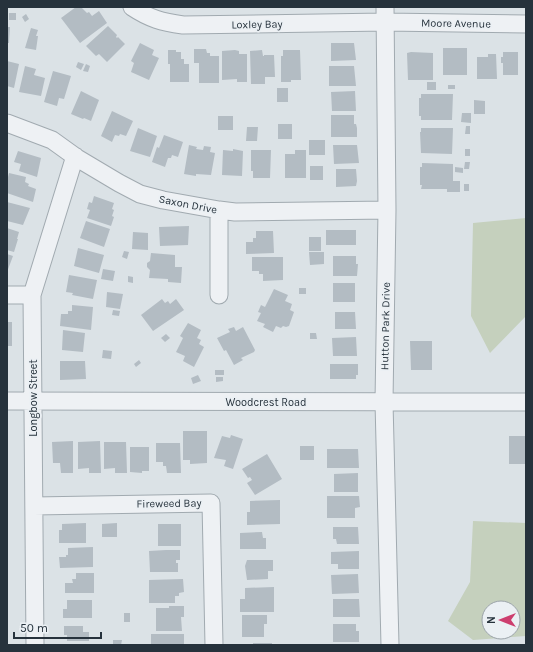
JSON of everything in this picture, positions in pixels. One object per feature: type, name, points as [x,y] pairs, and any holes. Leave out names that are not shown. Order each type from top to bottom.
[{"type":"street","name":"Loxley Bay","points":[[132,7],[148,18],[183,25],[385,15]]},
{"type":"street","name":"Moore Avenue","points":[[385,15],[526,24]]},
{"type":"street","name":"Hutton Park Drive","points":[[385,15],[387,210],[384,402],[390,645]]},
{"type":"street","name":"Saxon Drive","points":[[7,123],[52,140],[119,183],[140,194],[164,200],[235,212],[387,210]]},
{"type":"street","name":"Longbow Street","points":[[35,645],[32,295],[75,156]]},
{"type":"street","points":[[219,210],[219,295]]},
{"type":"street","points":[[7,295],[32,295]]},
{"type":"street","name":"Woodcrest Road","points":[[7,401],[526,402]]},
{"type":"street","name":"Fireweed Bay","points":[[34,506],[211,503],[214,645]]},
{"type":"green space","points":[[526,218],[526,316],[490,353],[471,316],[473,223]]},
{"type":"green space","points":[[473,521],[526,523],[526,636],[521,636],[521,600],[481,600],[481,639],[473,640],[448,621],[470,582]]},
{"type":"building","points":[[76,7],[81,7],[92,16],[99,11],[107,23],[80,43],[61,18]]},
{"type":"building","points":[[9,13],[16,13],[16,20],[9,20]]},
{"type":"building","points":[[26,14],[29,19],[25,22],[22,17]]},
{"type":"building","points":[[108,26],[117,35],[116,37],[118,37],[125,44],[107,62],[99,54],[96,56],[86,46]]},
{"type":"building","points":[[7,27],[10,27],[9,43],[7,43]]},
{"type":"building","points":[[31,28],[38,30],[36,36],[38,36],[36,50],[25,48]]},
{"type":"building","points":[[140,43],[154,50],[152,55],[159,58],[149,80],[131,72],[134,63],[131,61]]},
{"type":"building","points":[[331,43],[354,43],[356,60],[331,61]]},
{"type":"building","points":[[443,48],[467,48],[467,75],[443,75]]},
{"type":"building","points":[[194,49],[206,49],[207,53],[210,53],[210,56],[219,56],[219,83],[199,83],[199,63],[194,63]]},
{"type":"building","points":[[168,50],[176,50],[176,52],[181,52],[181,59],[184,59],[184,64],[189,64],[189,82],[170,82]]},
{"type":"building","points":[[262,50],[263,56],[274,55],[275,77],[265,77],[265,84],[251,84],[250,51]]},
{"type":"building","points":[[283,50],[300,50],[301,80],[281,82],[281,56],[283,56]]},
{"type":"building","points":[[222,51],[239,51],[239,54],[247,54],[247,82],[237,82],[237,79],[222,80]]},
{"type":"building","points":[[503,52],[518,52],[518,75],[503,75],[503,63],[501,63],[501,57],[503,57]]},
{"type":"building","points":[[407,53],[433,53],[433,80],[408,80]]},
{"type":"building","points":[[488,54],[496,54],[497,79],[477,79],[477,57],[488,57]]},
{"type":"building","points":[[7,61],[19,64],[14,88],[7,86]]},
{"type":"building","points":[[78,62],[84,64],[81,70],[76,67]]},
{"type":"building","points":[[86,64],[90,66],[88,72],[83,71]]},
{"type":"building","points":[[25,66],[36,69],[34,75],[45,78],[41,96],[19,92]]},
{"type":"building","points":[[329,66],[354,66],[356,86],[329,86]]},
{"type":"building","points":[[53,71],[71,76],[64,99],[59,98],[57,106],[44,102]]},
{"type":"building","points":[[427,82],[436,82],[436,90],[427,90]]},
{"type":"building","points":[[448,85],[455,85],[455,89],[448,89]]},
{"type":"building","points":[[277,88],[288,88],[288,102],[277,102]]},
{"type":"building","points":[[81,91],[99,100],[91,121],[71,114]]},
{"type":"building","points":[[355,91],[356,111],[332,111],[331,92]]},
{"type":"building","points":[[421,94],[453,94],[452,120],[421,120],[421,116],[419,116],[419,98],[421,98]]},
{"type":"building","points":[[474,100],[485,101],[485,114],[474,114]]},
{"type":"building","points":[[112,111],[133,121],[126,136],[120,134],[119,136],[115,135],[112,142],[101,136]]},
{"type":"building","points":[[462,113],[471,113],[471,123],[461,122]]},
{"type":"building","points":[[331,115],[354,115],[354,124],[356,124],[357,128],[357,137],[331,137]]},
{"type":"building","points":[[218,116],[233,116],[233,130],[218,130]]},
{"type":"building","points":[[278,124],[292,124],[292,139],[278,139]]},
{"type":"building","points":[[466,126],[470,126],[470,134],[465,134]]},
{"type":"building","points":[[247,127],[258,127],[257,141],[246,141]]},
{"type":"building","points":[[138,128],[157,136],[150,157],[130,151]]},
{"type":"building","points":[[421,128],[453,128],[452,154],[421,153]]},
{"type":"building","points":[[164,135],[183,142],[178,157],[172,155],[171,158],[168,158],[165,167],[152,162],[157,147],[159,148]]},
{"type":"building","points":[[309,140],[325,140],[325,155],[309,155]]},
{"type":"building","points":[[189,145],[197,147],[196,149],[203,150],[204,146],[211,147],[210,152],[215,153],[211,175],[196,174],[196,176],[184,174]]},
{"type":"building","points":[[333,145],[357,145],[359,163],[334,164]]},
{"type":"building","points":[[233,149],[243,151],[242,176],[222,175],[223,150],[233,151]]},
{"type":"building","points":[[465,149],[470,149],[470,156],[465,156]]},
{"type":"building","points":[[251,150],[271,150],[270,178],[253,178],[253,171],[251,171]]},
{"type":"building","points":[[295,150],[306,150],[306,178],[285,178],[285,154],[295,154]]},
{"type":"building","points":[[18,151],[41,158],[37,177],[19,171],[21,164],[14,162]]},
{"type":"building","points":[[465,162],[470,162],[469,169],[464,169]]},
{"type":"building","points":[[422,163],[453,164],[453,181],[460,181],[460,192],[447,192],[447,189],[421,189],[420,167],[422,167]]},
{"type":"building","points":[[310,166],[323,166],[323,180],[310,180]]},
{"type":"building","points":[[455,167],[463,168],[463,173],[455,172]]},
{"type":"building","points":[[336,169],[356,169],[356,186],[336,187]]},
{"type":"building","points":[[9,173],[26,177],[25,182],[29,184],[28,186],[36,189],[33,202],[7,193]]},
{"type":"building","points":[[464,184],[469,184],[469,191],[464,191]]},
{"type":"building","points":[[94,196],[114,203],[112,216],[114,217],[111,226],[87,218],[90,210],[87,209],[89,202],[92,203]]},
{"type":"building","points":[[7,202],[30,208],[23,225],[7,221]]},
{"type":"building","points":[[86,221],[110,229],[104,247],[80,238]]},
{"type":"building","points":[[189,226],[188,245],[160,246],[159,227]]},
{"type":"building","points":[[7,228],[19,232],[14,252],[7,250]]},
{"type":"building","points":[[326,230],[356,230],[356,245],[326,245]]},
{"type":"building","points":[[256,231],[273,231],[274,253],[246,254],[246,242],[253,242],[253,238],[256,238]]},
{"type":"building","points":[[133,232],[148,233],[148,250],[132,249]]},
{"type":"building","points":[[309,237],[321,237],[321,251],[309,251]]},
{"type":"building","points":[[78,248],[104,255],[99,273],[74,266]]},
{"type":"building","points":[[124,251],[129,252],[127,259],[122,257]]},
{"type":"building","points":[[309,252],[324,252],[324,264],[310,265]]},
{"type":"building","points":[[151,253],[175,255],[175,267],[182,267],[181,283],[168,282],[168,279],[149,278],[150,270],[147,267],[147,263],[150,261]]},
{"type":"building","points":[[7,254],[13,256],[7,272]]},
{"type":"building","points":[[333,256],[356,256],[356,264],[358,264],[357,276],[333,276]]},
{"type":"building","points":[[252,257],[283,257],[283,280],[263,281],[263,274],[259,274],[259,271],[252,271]]},
{"type":"building","points":[[103,269],[115,271],[113,281],[101,279]]},
{"type":"building","points":[[69,275],[97,280],[93,299],[72,295],[73,293],[66,292]]},
{"type":"building","points":[[128,276],[133,277],[133,283],[128,282]]},
{"type":"building","points":[[333,283],[355,283],[355,302],[333,302]]},
{"type":"building","points":[[299,288],[306,288],[306,294],[299,294]]},
{"type":"building","points":[[274,289],[288,295],[285,301],[292,304],[290,310],[294,312],[289,326],[283,326],[281,328],[276,326],[273,332],[263,327],[265,324],[257,321],[261,313],[258,312],[261,305],[265,307]]},
{"type":"building","points":[[107,292],[123,294],[120,309],[106,307]]},
{"type":"building","points":[[162,299],[165,303],[168,301],[170,304],[176,299],[184,310],[153,331],[141,315]]},
{"type":"building","points":[[72,305],[93,307],[91,330],[60,326],[61,314],[68,314],[68,311],[72,311]]},
{"type":"building","points":[[113,310],[120,311],[119,316],[112,315]]},
{"type":"building","points":[[335,312],[355,312],[356,329],[335,329]]},
{"type":"building","points":[[7,322],[12,322],[12,346],[7,346]]},
{"type":"building","points":[[188,323],[201,330],[197,338],[201,340],[199,344],[204,347],[194,367],[183,361],[185,356],[176,352],[183,338],[180,336]]},
{"type":"building","points":[[234,327],[236,331],[243,327],[255,350],[254,352],[241,358],[243,360],[234,365],[226,350],[224,351],[217,338],[230,332],[228,329]]},
{"type":"building","points":[[63,330],[85,333],[83,352],[62,350]]},
{"type":"building","points":[[310,333],[316,333],[317,339],[310,339]]},
{"type":"building","points":[[166,334],[170,338],[165,342],[161,338]]},
{"type":"building","points":[[356,337],[357,356],[333,356],[332,338]]},
{"type":"building","points":[[410,341],[432,341],[432,370],[411,370]]},
{"type":"building","points":[[103,350],[112,351],[111,359],[102,358]]},
{"type":"building","points":[[139,360],[141,363],[136,367],[134,364]]},
{"type":"building","points":[[60,361],[85,361],[86,379],[60,380]]},
{"type":"building","points":[[330,364],[358,364],[358,375],[356,375],[356,379],[330,379]]},
{"type":"building","points":[[215,370],[224,370],[224,375],[215,375]]},
{"type":"building","points":[[198,375],[201,381],[193,384],[191,378]]},
{"type":"building","points":[[216,377],[223,377],[223,381],[216,382]]},
{"type":"building","points":[[183,431],[207,431],[207,463],[190,464],[190,460],[183,460]]},
{"type":"building","points":[[231,435],[243,439],[233,469],[224,466],[226,460],[214,458],[222,436],[230,438]]},
{"type":"building","points":[[509,436],[526,436],[526,464],[509,464]]},
{"type":"building","points":[[73,441],[73,473],[61,473],[60,463],[53,463],[52,442]]},
{"type":"building","points":[[100,441],[101,473],[89,473],[89,468],[78,469],[78,442]]},
{"type":"building","points":[[104,442],[126,442],[127,473],[115,473],[115,468],[104,469]]},
{"type":"building","points":[[156,443],[180,443],[181,473],[167,473],[166,466],[163,466],[163,462],[156,462]]},
{"type":"building","points":[[300,446],[314,446],[314,460],[300,460]]},
{"type":"building","points":[[130,447],[149,447],[149,471],[142,471],[142,473],[130,472]]},
{"type":"building","points":[[327,449],[358,449],[359,468],[327,468]]},
{"type":"building","points":[[267,454],[282,479],[255,495],[247,483],[252,480],[250,477],[248,478],[242,469]]},
{"type":"building","points":[[358,473],[358,492],[334,492],[334,474]]},
{"type":"building","points":[[327,496],[359,496],[360,507],[355,508],[355,518],[327,518]]},
{"type":"building","points":[[280,500],[280,524],[247,525],[247,512],[250,512],[250,501]]},
{"type":"building","points":[[86,523],[86,543],[59,543],[59,530],[62,530],[62,524]]},
{"type":"building","points":[[117,523],[117,537],[102,537],[102,524]]},
{"type":"building","points":[[158,524],[181,524],[181,546],[158,546]]},
{"type":"building","points":[[333,527],[358,527],[359,544],[337,544],[336,539],[333,539]]},
{"type":"building","points":[[262,532],[263,538],[266,538],[266,549],[240,549],[240,533]]},
{"type":"building","points":[[93,547],[93,567],[60,568],[59,557],[66,557],[66,555],[68,555],[68,548]]},
{"type":"building","points":[[180,550],[180,560],[176,560],[176,563],[178,563],[178,572],[150,572],[149,551]]},
{"type":"building","points":[[359,551],[359,569],[338,569],[338,564],[331,564],[331,552]]},
{"type":"building","points":[[247,560],[273,560],[273,571],[268,571],[268,579],[247,580],[245,566]]},
{"type":"building","points":[[76,573],[94,573],[94,593],[65,593],[65,583],[73,583],[72,579],[76,579]]},
{"type":"building","points":[[358,574],[359,593],[332,594],[331,575]]},
{"type":"building","points":[[183,579],[184,592],[179,593],[179,596],[175,596],[175,603],[149,603],[149,580]]},
{"type":"building","points":[[274,587],[274,612],[240,612],[240,599],[245,599],[245,588]]},
{"type":"building","points":[[333,599],[359,599],[360,617],[333,617]]},
{"type":"building","points":[[67,600],[92,600],[92,618],[63,618],[63,609],[67,609]]},
{"type":"building","points":[[169,606],[184,606],[184,617],[181,617],[182,631],[156,631],[156,608],[169,608]]},
{"type":"building","points":[[124,613],[130,613],[130,622],[124,622]]},
{"type":"building","points":[[242,615],[267,615],[267,624],[264,624],[264,637],[242,637]]},
{"type":"building","points":[[333,624],[356,624],[356,631],[359,631],[359,642],[333,642]]},
{"type":"building","points":[[64,626],[83,626],[83,632],[89,632],[89,641],[67,641],[67,635],[64,635]]},
{"type":"building","points":[[151,634],[184,634],[184,645],[151,645]]},
{"type":"building","points":[[113,640],[122,640],[121,645],[113,645]]},
{"type":"building","points":[[253,643],[272,643],[272,645],[253,645]]}]
